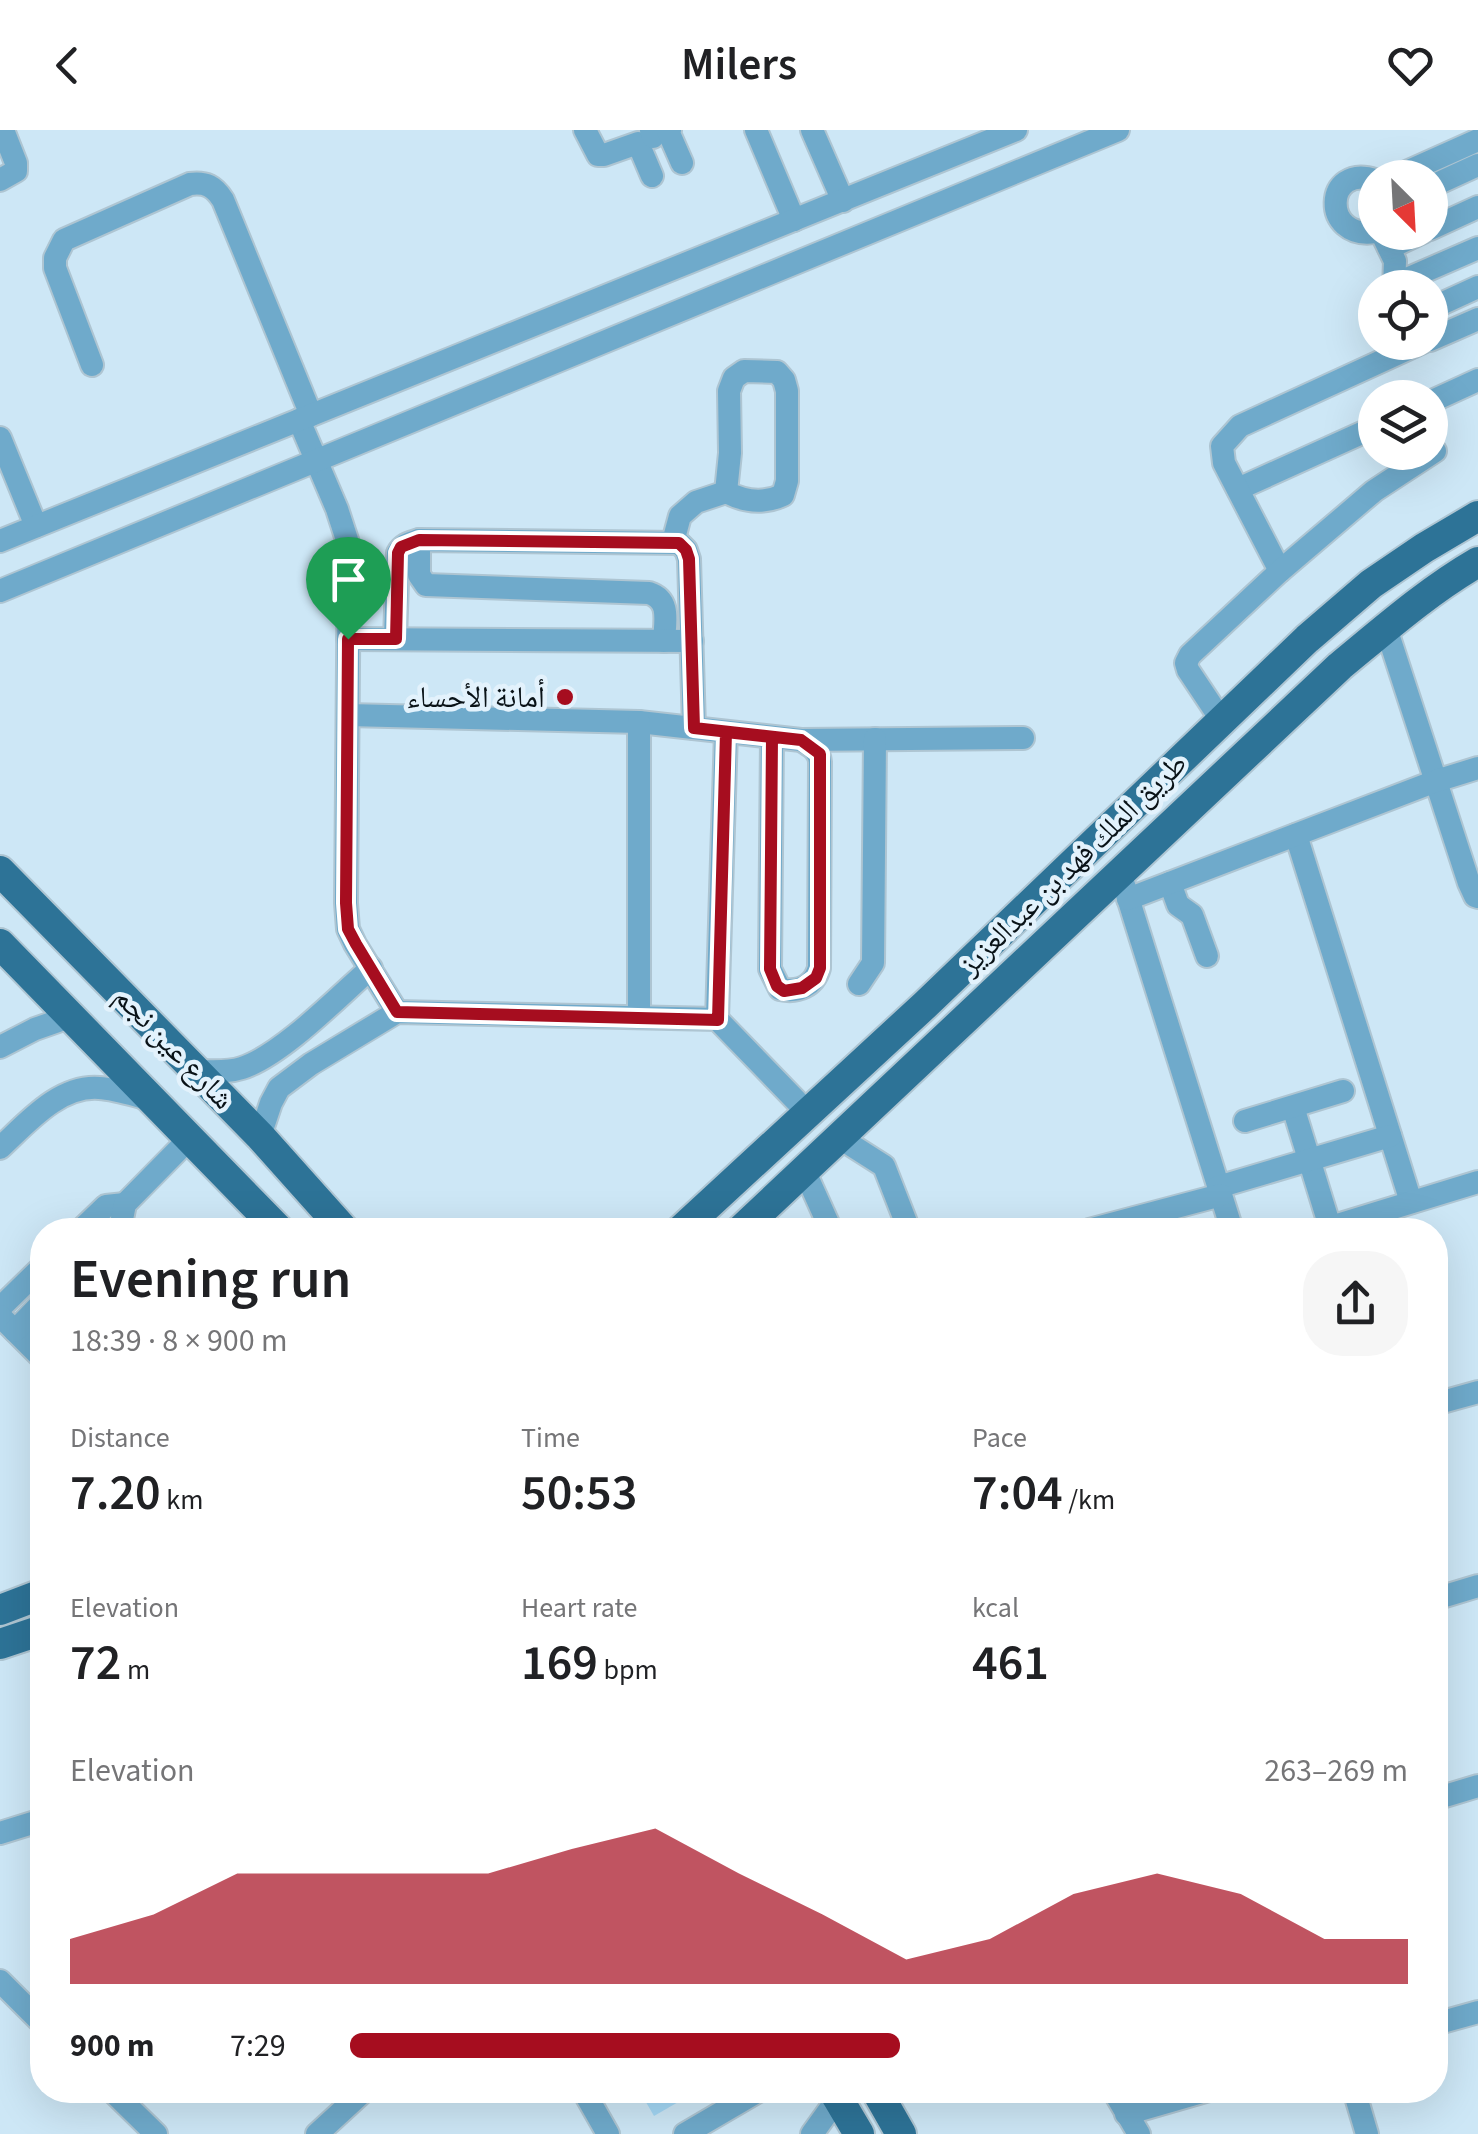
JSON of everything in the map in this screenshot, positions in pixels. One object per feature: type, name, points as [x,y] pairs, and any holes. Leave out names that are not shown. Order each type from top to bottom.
[{"type":"main road","name":"طريق الملك فهد بن عبدالعزيز","points":[[694,1218],[809,1114],[1307,638],[1371,584],[1478,516]]},
{"type":"main road","name":"طريق الملك فهد بن عبدالعزيز","points":[[754,1218],[1124,886],[1314,690],[1386,628],[1478,562]]},
{"type":"main road","name":"شارع عين نجم","points":[[0,871],[336,1218]]},
{"type":"main road","name":"شارع عين نجم","points":[[0,944],[267,1218]]},
{"type":"main road","points":[[0,1610],[30,1599]]},
{"type":"main road","points":[[0,1644],[30,1634]]},
{"type":"main road","points":[[841,2103],[858,2134]]},
{"type":"main road","points":[[883,2103],[901,2134]]},
{"type":"street","points":[[0,180],[16,171],[3,130]]},
{"type":"street","points":[[585,130],[598,155],[656,134]]},
{"type":"street","points":[[756,130],[794,220]]},
{"type":"street","points":[[812,130],[843,200]]},
{"type":"street","points":[[0,541],[1016,130]]},
{"type":"street","points":[[0,591],[1118,130]]},
{"type":"street","points":[[656,134],[682,163]]},
{"type":"street","points":[[652,176],[656,134]]},
{"type":"street","points":[[1433,160],[1478,140]]},
{"type":"street","points":[[1448,179],[1478,165]]},
{"type":"street","points":[[1358,176],[1344,183],[1334,204],[1344,225],[1358,232]]},
{"type":"street","points":[[92,365],[56,268],[55,258],[64,240],[190,184],[213,187],[222,200],[305,418],[316,461],[349,546],[348,929],[397,1012]]},
{"type":"street","points":[[1448,221],[1478,207]]},
{"type":"street","points":[[1429,270],[1478,248]]},
{"type":"street","points":[[1448,300],[1478,287]]},
{"type":"street","points":[[1448,332],[1478,319]]},
{"type":"street","points":[[1280,571],[1224,462],[1222,446],[1240,426],[1385,360]]},
{"type":"street","points":[[673,542],[680,516],[696,502],[726,492],[742,500],[771,500],[783,494],[787,481],[787,391],[777,372],[744,371],[734,378],[728,390],[730,452],[726,492]]},
{"type":"street","points":[[1448,394],[1478,380]]},
{"type":"street","points":[[1238,489],[1358,435]]},
{"type":"street","points":[[0,438],[36,526]]},
{"type":"street","points":[[1222,720],[1188,670],[1190,655],[1280,571],[1374,491],[1406,470]]},
{"type":"street","points":[[396,639],[398,553],[401,547],[419,540],[679,543],[689,559],[694,728]]},
{"type":"street","points":[[419,540],[420,575],[426,585],[659,596],[665,605],[664,641]]},
{"type":"street","points":[[1386,628],[1469,883],[1478,897]]},
{"type":"street","points":[[348,639],[692,641]]},
{"type":"street","points":[[348,715],[639,722],[801,740],[1023,738]]},
{"type":"street","points":[[639,722],[639,1018]]},
{"type":"street","points":[[718,1020],[726,732]]},
{"type":"street","points":[[772,737],[770,969],[777,986],[784,991],[808,985],[820,968],[820,754],[801,740]]},
{"type":"street","points":[[859,984],[873,963],[875,739]]},
{"type":"street","points":[[1228,1218],[1124,886],[1170,883],[1478,768]]},
{"type":"street","points":[[1296,835],[1411,1202]]},
{"type":"street","points":[[1170,883],[1178,905],[1192,915],[1207,956]]},
{"type":"street","points":[[196,1071],[229,1071],[258,1060],[288,1040],[370,968]]},
{"type":"street","points":[[260,1136],[280,1088],[311,1064],[397,1012],[718,1020],[809,1114]]},
{"type":"street","points":[[0,1047],[35,1028],[72,1016]]},
{"type":"street","points":[[0,1148],[57,1099],[78,1090],[98,1088],[153,1100]]},
{"type":"street","points":[[1244,1121],[1343,1091]]},
{"type":"street","points":[[1293,1107],[1322,1218]]},
{"type":"street","points":[[1129,1218],[1390,1136]]},
{"type":"street","points":[[122,1218],[125,1204],[190,1138]]},
{"type":"street","points":[[840,1138],[884,1166],[904,1218]]},
{"type":"street","points":[[805,1172],[826,1218]]},
{"type":"street","points":[[1360,1218],[1478,1182]]},
{"type":"street","points":[[93,1218],[106,1206],[125,1204]]},
{"type":"street","points":[[0,1308],[30,1280]]},
{"type":"street","points":[[30,1310],[8,1324],[30,1346]]},
{"type":"street","points":[[1448,1400],[1478,1392]]},
{"type":"street","points":[[1448,1595],[1478,1586]]},
{"type":"street","points":[[1448,1795],[1478,1786]]},
{"type":"street","points":[[0,1833],[30,1824]]},
{"type":"street","points":[[0,1981],[30,2011]]},
{"type":"street","points":[[1448,2020],[1478,2012]]},
{"type":"street","points":[[124,2103],[156,2134]]},
{"type":"street","points":[[317,2134],[351,2103]]},
{"type":"street","points":[[589,2103],[601,2131]]},
{"type":"street","points":[[685,2134],[738,2103]]},
{"type":"street","points":[[812,2134],[831,2103]]},
{"type":"street","points":[[1132,2124],[1180,2103]]},
{"type":"street","points":[[1358,2103],[1367,2134]]},
{"type":"building","points":[[646,2103],[676,2103],[654,2116]]},
{"type":"place","name":"أمانة الأحساء","points":[[565,697]]},
{"type":"route","points":[[419,540],[679,543],[689,559],[694,728],[801,740],[820,754],[820,968],[816,978],[802,988],[784,991],[777,986],[770,969],[772,737],[726,732],[718,1020],[397,1012],[348,929],[348,639],[396,639],[398,553],[401,547],[419,540]]}]
